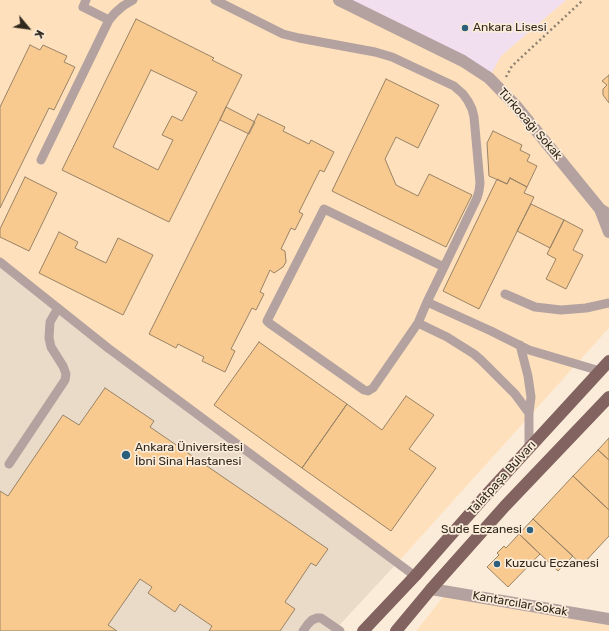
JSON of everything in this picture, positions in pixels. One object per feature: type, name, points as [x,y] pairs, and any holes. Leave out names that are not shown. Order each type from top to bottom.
[{"type":"main road","name":"Talatpaşa Bulvarı","points":[[363,631],[415,576],[487,494],[609,361]]},
{"type":"main road","name":"Talatpaşa Bulvarı","points":[[396,631],[431,589],[505,506],[609,398]]},
{"type":"street","name":"Türkocağı Sokak","points":[[339,0],[463,61],[489,78],[517,107],[605,212],[609,232]]},
{"type":"street","name":"Kantarcılar Sokak","points":[[431,589],[609,618]]},
{"type":"lane","points":[[86,0],[83,7],[109,20]]},
{"type":"lane","points":[[41,160],[109,20],[114,13],[132,0]]},
{"type":"lane","points":[[215,0],[284,34],[375,52],[392,57],[454,86],[463,94],[472,109],[474,117],[479,191],[477,198],[418,323],[373,388],[368,391],[364,390],[269,323],[268,320],[324,209],[444,267]]},
{"type":"lane","points":[[0,262],[108,348],[415,576]]},
{"type":"lane","points":[[505,294],[535,307],[561,310],[586,308],[609,303]]},
{"type":"lane","points":[[427,302],[529,350],[600,371]]},
{"type":"lane","points":[[9,464],[65,380],[66,374],[63,366],[51,347],[49,338],[50,322],[58,308]]},
{"type":"lane","points":[[418,323],[447,337],[481,360],[515,394],[529,413]]},
{"type":"lane","points":[[520,345],[528,376],[531,397],[529,413],[529,448]]},
{"type":"lane","points":[[303,631],[312,620],[317,618],[321,618],[340,631]]},
{"type":"path","points":[[500,89],[512,66],[583,0]]},
{"type":"shaded area","points":[[0,0],[339,0],[501,56],[566,0],[609,0],[609,328],[398,562],[0,262]]},
{"type":"shaded area","name":"Ankara Lisesi","points":[[339,0],[566,0],[501,56],[489,78]]},
{"type":"shaded area","name":"Ankara Üniversitesi İbni Sina Hastanesi","points":[[0,262],[398,562],[334,631],[0,631]]},
{"type":"shaded area","points":[[448,591],[609,619],[609,631],[416,631]]},
{"type":"building","points":[[136,19],[214,58],[212,60],[242,75],[169,222],[62,170]],"holes":[[[151,70],[197,92],[182,121],[172,116],[162,135],[173,140],[158,170],[113,147]]]},
{"type":"building","points":[[30,45],[40,50],[43,45],[67,56],[64,62],[75,67],[54,110],[49,108],[0,208],[0,107]]},
{"type":"building","points":[[609,75],[609,103],[603,95],[603,89],[607,85],[602,81]]},
{"type":"building","points":[[386,79],[439,105],[418,148],[396,137],[385,159],[396,185],[418,196],[429,174],[472,195],[446,247],[332,191]]},
{"type":"building","points":[[226,107],[255,122],[249,134],[220,120]]},
{"type":"building","points":[[258,114],[285,127],[283,131],[309,144],[311,140],[334,152],[324,172],[320,170],[299,212],[303,214],[295,230],[291,228],[281,249],[285,251],[286,262],[283,267],[274,273],[270,270],[260,292],[264,294],[256,310],[252,308],[231,349],[235,351],[225,372],[202,361],[204,357],[178,344],[176,348],[149,334]]},
{"type":"building","points":[[493,131],[522,145],[520,150],[530,155],[527,161],[537,166],[527,187],[510,178],[507,184],[489,176],[487,143]]},
{"type":"building","points":[[25,177],[57,193],[29,251],[0,237],[0,229]]},
{"type":"building","points":[[510,178],[527,187],[524,193],[534,197],[479,309],[443,291],[497,179],[507,184]]},
{"type":"building","points":[[531,204],[564,220],[550,248],[517,231]]},
{"type":"building","points":[[564,220],[583,230],[573,250],[583,255],[566,289],[546,279],[556,259],[547,254]]},
{"type":"building","points":[[59,232],[78,242],[75,248],[106,263],[118,238],[153,255],[123,315],[39,273]]},
{"type":"building","points":[[259,342],[347,404],[302,468],[214,405]]},
{"type":"building","name":"Ankara Üniversitesi İbni Sina Hastanesi","points":[[105,388],[154,421],[150,427],[328,549],[316,566],[311,563],[285,602],[295,609],[280,631],[209,631],[212,626],[180,604],[175,612],[148,593],[152,587],[140,579],[108,625],[117,631],[0,631],[0,491],[8,496],[63,415],[79,425]]},
{"type":"building","points":[[406,396],[434,415],[409,449],[436,468],[391,531],[302,468],[347,404],[382,430]]},
{"type":"building","points":[[609,438],[609,460],[598,450]]},
{"type":"building","points":[[598,450],[609,460],[609,510],[573,476]]},
{"type":"building","points":[[573,476],[609,510],[609,536],[582,565],[533,519]]},
{"type":"building","points":[[533,519],[573,556],[558,571],[519,534]]},
{"type":"building","points":[[519,534],[540,554],[508,587],[487,567],[499,555],[497,553],[504,546],[506,548]]},
{"type":"place","name":"Ankara Lisesi","points":[[465,28]]},
{"type":"place","name":"Ankara Üniversitesi İbni Sina Hastanesi","points":[[126,455]]},
{"type":"place","name":"Sude Eczanesi","points":[[530,530]]},
{"type":"place","name":"Kuzucu Eczanesi","points":[[497,564]]}]
